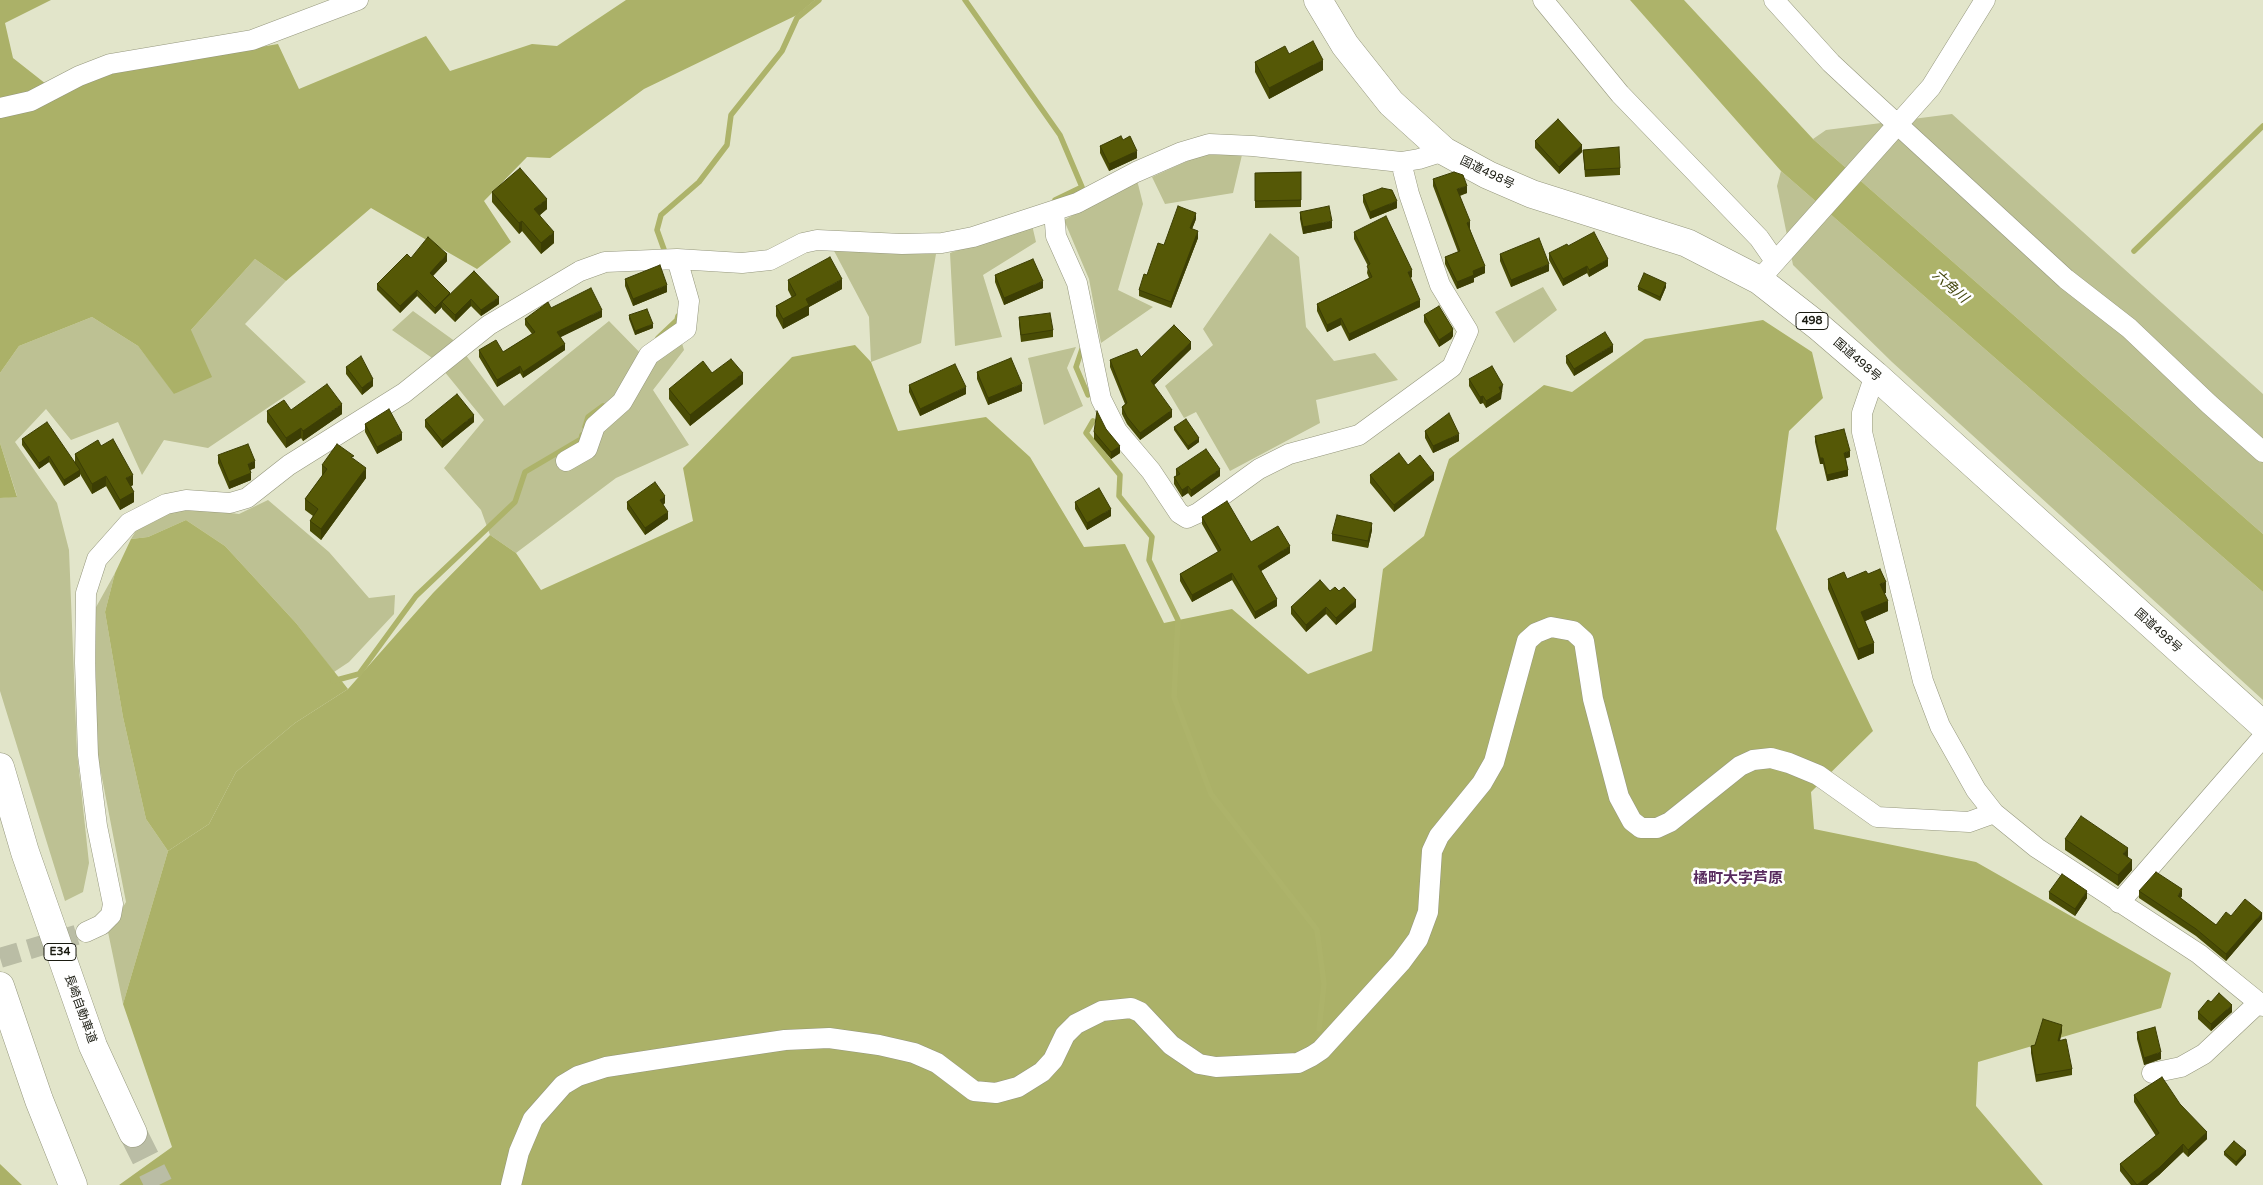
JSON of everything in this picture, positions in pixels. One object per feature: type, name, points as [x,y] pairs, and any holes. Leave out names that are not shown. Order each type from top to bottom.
[{"type":"highway","name":"国道498号","points":[[1318,0],[1345,45],[1391,103],[1444,152],[1488,175],[1532,194],[1687,243],[1772,265],[1818,326],[1875,375],[2263,725]]},
{"type":"highway","name":"長崎自動車道","points":[[0,767],[25,852],[93,1046],[133,1133]]},
{"type":"highway","points":[[0,986],[38,1100],[73,1185]]},
{"type":"street","points":[[0,108],[31,102],[79,76],[110,64],[252,40],[358,0]]},
{"type":"street","points":[[1543,0],[1620,94],[1760,238],[1772,265],[1931,87],[1985,0]]},
{"type":"street","points":[[1774,0],[1831,63],[1896,126],[2066,279],[2129,328],[2263,452]]},
{"type":"street","points":[[86,932],[102,925],[111,915],[113,904],[97,826],[88,755],[85,663],[86,593],[97,558],[129,523],[166,504],[186,500],[230,503],[246,498],[289,465],[404,393],[489,325],[580,271],[604,262],[667,259],[742,263],[770,260],[803,243],[818,240],[902,244],[942,243],[973,237],[1077,203],[1136,172],[1182,152],[1208,144],[1253,146],[1401,162],[1444,152]]},
{"type":"street","points":[[1054,211],[1056,236],[1077,284],[1101,399],[1117,431],[1151,471],[1179,513],[1187,518],[1198,513],[1259,469],[1289,454],[1359,435],[1452,367],[1468,331],[1440,285],[1409,194],[1401,162]]},
{"type":"street","points":[[566,461],[587,450],[595,426],[622,402],[649,355],[686,329],[689,301],[667,259]]},
{"type":"street","points":[[1875,375],[1862,413],[1862,432],[1923,681],[1940,726],[1976,790],[1994,814],[2037,848],[2198,954],[2259,1003],[2204,1054],[2181,1066],[2152,1073]]},
{"type":"street","points":[[511,1185],[519,1152],[533,1119],[562,1085],[578,1076],[606,1067],[785,1040],[829,1038],[914,1052],[937,1063],[974,1091],[996,1093],[1018,1087],[1042,1072],[1053,1060],[1064,1035],[1076,1024],[1102,1011],[1131,1008],[1140,1012],[1171,1045],[1199,1064],[1216,1067],[1298,1063],[1312,1056],[1321,1050],[1401,962],[1418,939],[1428,912],[1432,850],[1439,836],[1482,783],[1494,762],[1527,641],[1536,633],[1551,626],[1573,631],[1584,641],[1594,699],[1619,796],[1632,821],[1641,828],[1657,828],[1670,822],[1740,766],[1752,760],[1771,758],[1818,774],[1877,817],[1969,822],[1994,814]]},
{"type":"street","points":[[2118,903],[2263,737]]},
{"type":"shaded area","points":[[0,0],[51,0],[5,23],[13,58],[46,84],[278,44],[299,89],[426,36],[450,71],[532,44],[557,46],[626,0],[815,0],[797,15],[644,89],[550,158],[527,157],[484,201],[511,242],[477,269],[371,208],[286,281],[255,259],[191,330],[212,377],[174,394],[138,346],[92,317],[19,346],[0,373]]},
{"type":"shaded area","points":[[1952,114],[2263,394],[2263,534],[1813,139],[1826,130]]},
{"type":"shaded area","points":[[1201,155],[1242,155],[1233,193],[1165,204],[1152,177]]},
{"type":"shaded area","points":[[1781,171],[2263,592],[2263,700],[1892,362],[1793,265],[1777,186]]},
{"type":"shaded area","points":[[1137,180],[1143,204],[1118,290],[1153,307],[1101,343],[1089,279],[1064,220]]},
{"type":"shaded area","points":[[1032,225],[1036,242],[983,275],[1002,337],[955,346],[950,253]]},
{"type":"shaded area","points":[[1270,233],[1299,257],[1306,327],[1334,361],[1375,353],[1398,380],[1316,400],[1320,423],[1230,471],[1196,412],[1184,418],[1165,386],[1213,345],[1203,329]]},
{"type":"shaded area","points":[[833,249],[936,254],[921,343],[871,362],[869,317]]},
{"type":"shaded area","points":[[255,259],[286,281],[245,324],[306,382],[208,448],[164,440],[142,475],[118,422],[71,440],[46,409],[15,442],[57,503],[69,550],[77,752],[89,863],[83,892],[65,901],[0,691],[0,498],[17,496],[0,443],[0,373],[19,346],[92,317],[138,346],[175,394],[191,330]]},
{"type":"shaded area","points":[[1543,287],[1557,310],[1514,343],[1495,312]]},
{"type":"shaded area","points":[[413,311],[456,342],[504,406],[609,321],[650,363],[681,340],[684,350],[653,390],[689,445],[616,478],[516,553],[490,535],[481,510],[444,468],[484,420],[435,360],[392,330]]},
{"type":"shaded area","points":[[1763,320],[1812,352],[1823,398],[1789,431],[1776,529],[1873,731],[1811,792],[1814,829],[1976,862],[2171,973],[2161,1008],[1978,1062],[1976,1106],[2043,1185],[119,1185],[172,1147],[123,1004],[168,851],[209,824],[236,772],[295,723],[348,689],[433,593],[490,535],[516,553],[541,590],[693,521],[683,468],[792,357],[855,345],[871,362],[898,431],[986,417],[1030,457],[1084,547],[1125,544],[1164,623],[1232,609],[1308,674],[1372,651],[1383,569],[1424,536],[1449,459],[1544,385],[1572,392],[1645,339]]},
{"type":"shaded area","points":[[1076,347],[1067,368],[1083,406],[1044,425],[1028,358]]},
{"type":"shaded area","points":[[0,443],[17,497],[0,498]]},
{"type":"shaded area","points":[[268,500],[329,552],[369,598],[395,595],[394,614],[349,662],[334,672],[296,623],[225,546],[186,520],[148,537],[131,539],[140,524],[171,509],[190,508],[239,514]]},
{"type":"shaded area","points":[[115,573],[105,612],[123,717],[146,819],[168,851],[123,1004],[108,932],[126,902],[97,752],[95,609]]},
{"type":"shaded area","points":[[0,1164],[22,1185],[0,1185]]},
{"type":"water","name":"六角川","points":[[1630,0],[1684,0],[1813,139],[2263,534],[2263,592],[1781,171]]},
{"type":"water","points":[[186,520],[225,546],[296,623],[348,689],[295,723],[236,772],[209,824],[168,851],[146,819],[123,717],[105,612],[115,573],[131,539],[148,537]]},
{"type":"building","points":[[1313,41],[1323,60],[1269,88],[1255,62],[1285,46],[1289,54]]},
{"type":"building","points":[[1558,119],[1582,145],[1559,167],[1535,141]]},
{"type":"building","points":[[1121,136],[1123,140],[1130,136],[1137,151],[1109,164],[1100,146]]},
{"type":"building","points":[[1619,147],[1620,168],[1585,170],[1583,150]]},
{"type":"building","points":[[520,168],[547,199],[534,209],[554,232],[541,243],[522,221],[519,223],[492,192]]},
{"type":"building","points":[[1301,172],[1301,200],[1255,201],[1255,173]]},
{"type":"building","points":[[1454,172],[1463,175],[1467,186],[1457,189],[1470,221],[1467,223],[1485,266],[1473,271],[1474,275],[1457,282],[1445,257],[1460,251],[1433,179]]},
{"type":"building","points":[[1382,188],[1392,190],[1397,201],[1370,212],[1363,195]]},
{"type":"building","points":[[1178,206],[1196,213],[1190,228],[1198,231],[1171,302],[1139,290],[1144,274],[1147,275],[1158,243],[1164,245]]},
{"type":"building","points":[[1329,206],[1332,221],[1303,227],[1300,212]]},
{"type":"building","points":[[1386,216],[1412,270],[1408,272],[1420,300],[1349,334],[1341,318],[1327,325],[1317,304],[1372,277],[1367,266],[1370,264],[1354,232]]},
{"type":"building","points":[[1594,232],[1608,259],[1589,270],[1587,266],[1563,279],[1549,253],[1567,244],[1568,246]]},
{"type":"building","points":[[428,237],[447,254],[430,273],[450,293],[435,308],[417,290],[400,306],[377,284],[407,254],[411,258]]},
{"type":"building","points":[[1539,238],[1549,264],[1511,280],[1500,254]]},
{"type":"building","points":[[830,257],[842,279],[806,299],[809,305],[783,319],[776,306],[796,295],[788,280]]},
{"type":"building","points":[[1033,259],[1043,281],[1004,298],[995,275]]},
{"type":"building","points":[[660,265],[667,285],[633,299],[625,279]]},
{"type":"building","points":[[474,271],[499,297],[481,310],[471,299],[455,315],[442,302]]},
{"type":"building","points":[[1644,273],[1666,283],[1660,297],[1638,287]]},
{"type":"building","points":[[591,288],[602,310],[557,332],[565,344],[523,372],[520,366],[497,380],[479,350],[496,340],[503,352],[535,332],[525,319],[548,302],[551,308]]},
{"type":"building","points":[[1439,306],[1453,329],[1439,340],[1424,315]]},
{"type":"building","points":[[647,309],[653,324],[635,331],[629,315]]},
{"type":"building","points":[[1050,313],[1053,330],[1021,335],[1019,317]]},
{"type":"building","points":[[1174,325],[1191,342],[1151,381],[1172,410],[1140,433],[1127,417],[1122,407],[1127,403],[1110,360],[1137,349],[1141,357]]},
{"type":"building","points":[[1605,332],[1613,345],[1574,369],[1566,356]]},
{"type":"building","points":[[361,356],[373,379],[362,388],[346,367]]},
{"type":"building","points":[[1011,358],[1022,384],[988,398],[977,372]]},
{"type":"building","points":[[731,359],[743,373],[690,415],[669,389],[703,361],[712,373]]},
{"type":"building","points":[[955,364],[966,387],[920,409],[909,385]]},
{"type":"building","points":[[1492,366],[1503,385],[1499,387],[1501,392],[1486,401],[1483,396],[1480,397],[1469,379]]},
{"type":"building","points":[[327,384],[342,404],[303,431],[301,428],[286,438],[267,411],[284,400],[291,410]]},
{"type":"building","points":[[457,394],[474,415],[442,441],[425,420]]},
{"type":"building","points":[[389,409],[402,433],[377,447],[365,424]]},
{"type":"building","points":[[1097,411],[1106,429],[1120,446],[1111,452],[1094,432]]},
{"type":"building","points":[[1449,413],[1459,434],[1433,446],[1425,431]]},
{"type":"building","points":[[1186,419],[1199,438],[1188,446],[1174,427]]},
{"type":"building","points":[[47,422],[80,470],[64,480],[49,456],[39,463],[22,439]]},
{"type":"building","points":[[1844,429],[1850,451],[1844,453],[1848,470],[1827,475],[1823,458],[1820,458],[1815,436]]},
{"type":"building","points":[[113,439],[133,475],[126,478],[134,492],[120,500],[106,476],[92,484],[75,454],[98,440],[101,446]]},
{"type":"building","points":[[248,444],[255,461],[248,464],[251,473],[229,482],[218,455]]},
{"type":"building","points":[[337,444],[354,456],[351,457],[366,468],[321,529],[310,521],[318,509],[305,499],[327,469],[322,465]]},
{"type":"building","points":[[1206,449],[1220,469],[1191,490],[1188,486],[1182,490],[1174,477],[1180,474],[1176,469]]},
{"type":"building","points":[[1399,453],[1408,465],[1420,455],[1434,473],[1394,505],[1370,475]]},
{"type":"building","points":[[655,482],[665,496],[660,500],[668,512],[645,528],[627,502]]},
{"type":"building","points":[[1099,488],[1111,509],[1087,523],[1075,502]]},
{"type":"building","points":[[1227,501],[1251,542],[1278,526],[1290,546],[1258,566],[1277,599],[1255,612],[1232,573],[1192,595],[1180,574],[1221,550],[1202,517]]},
{"type":"building","points":[[1337,515],[1372,523],[1368,541],[1332,534]]},
{"type":"building","points":[[1880,569],[1886,582],[1880,584],[1888,601],[1861,612],[1874,643],[1858,649],[1828,579],[1844,572],[1847,579],[1866,571],[1868,574]]},
{"type":"building","points":[[1320,580],[1330,591],[1335,587],[1339,591],[1344,587],[1356,600],[1336,618],[1326,607],[1306,625],[1291,607]]},
{"type":"building","points":[[2081,816],[2128,848],[2123,854],[2132,860],[2118,875],[2065,839]]},
{"type":"building","points":[[2156,872],[2182,889],[2178,896],[2216,925],[2226,912],[2231,916],[2245,899],[2262,913],[2226,954],[2196,929],[2139,891]]},
{"type":"building","points":[[2062,874],[2087,891],[2075,909],[2049,892]]},
{"type":"building","points":[[2219,993],[2232,1005],[2211,1024],[2198,1012],[2208,1000],[2211,1002]]},
{"type":"building","points":[[2043,1019],[2062,1025],[2058,1041],[2066,1039],[2072,1069],[2036,1075],[2031,1046],[2035,1045]]},
{"type":"building","points":[[2155,1027],[2161,1052],[2144,1058],[2137,1032]]},
{"type":"building","points":[[2162,1077],[2180,1104],[2207,1132],[2188,1150],[2183,1144],[2159,1168],[2137,1185],[2120,1164],[2159,1133],[2134,1095]]},
{"type":"building","points":[[2234,1141],[2246,1151],[2236,1162],[2224,1152]]},
{"type":"waterway","points":[[666,255],[657,230],[661,215],[699,182],[727,145],[731,115],[782,51],[797,18],[819,0]]},
{"type":"waterway","points":[[965,0],[1060,135],[1082,187],[1055,200]]},
{"type":"waterway","points":[[2134,251],[2263,126]]},
{"type":"waterway","points":[[658,338],[677,320],[678,316]]},
{"type":"waterway","points":[[1082,349],[1076,367],[1088,395]]},
{"type":"waterway","points":[[585,427],[588,417],[603,406]]},
{"type":"waterway","points":[[1093,421],[1086,433],[1120,475],[1119,496],[1152,537],[1149,560],[1178,620],[1174,697],[1211,794],[1317,930],[1324,984],[1319,1029]]},
{"type":"waterway","points":[[333,681],[359,674],[416,596],[515,502],[525,472],[581,439],[582,435]]},
{"type":"tunnel","points":[[0,958],[86,932]]},
{"type":"tunnel","points":[[133,1133],[159,1185]]},
{"type":"district","name":"橘町大字芦原","points":[[1738,879]]}]
